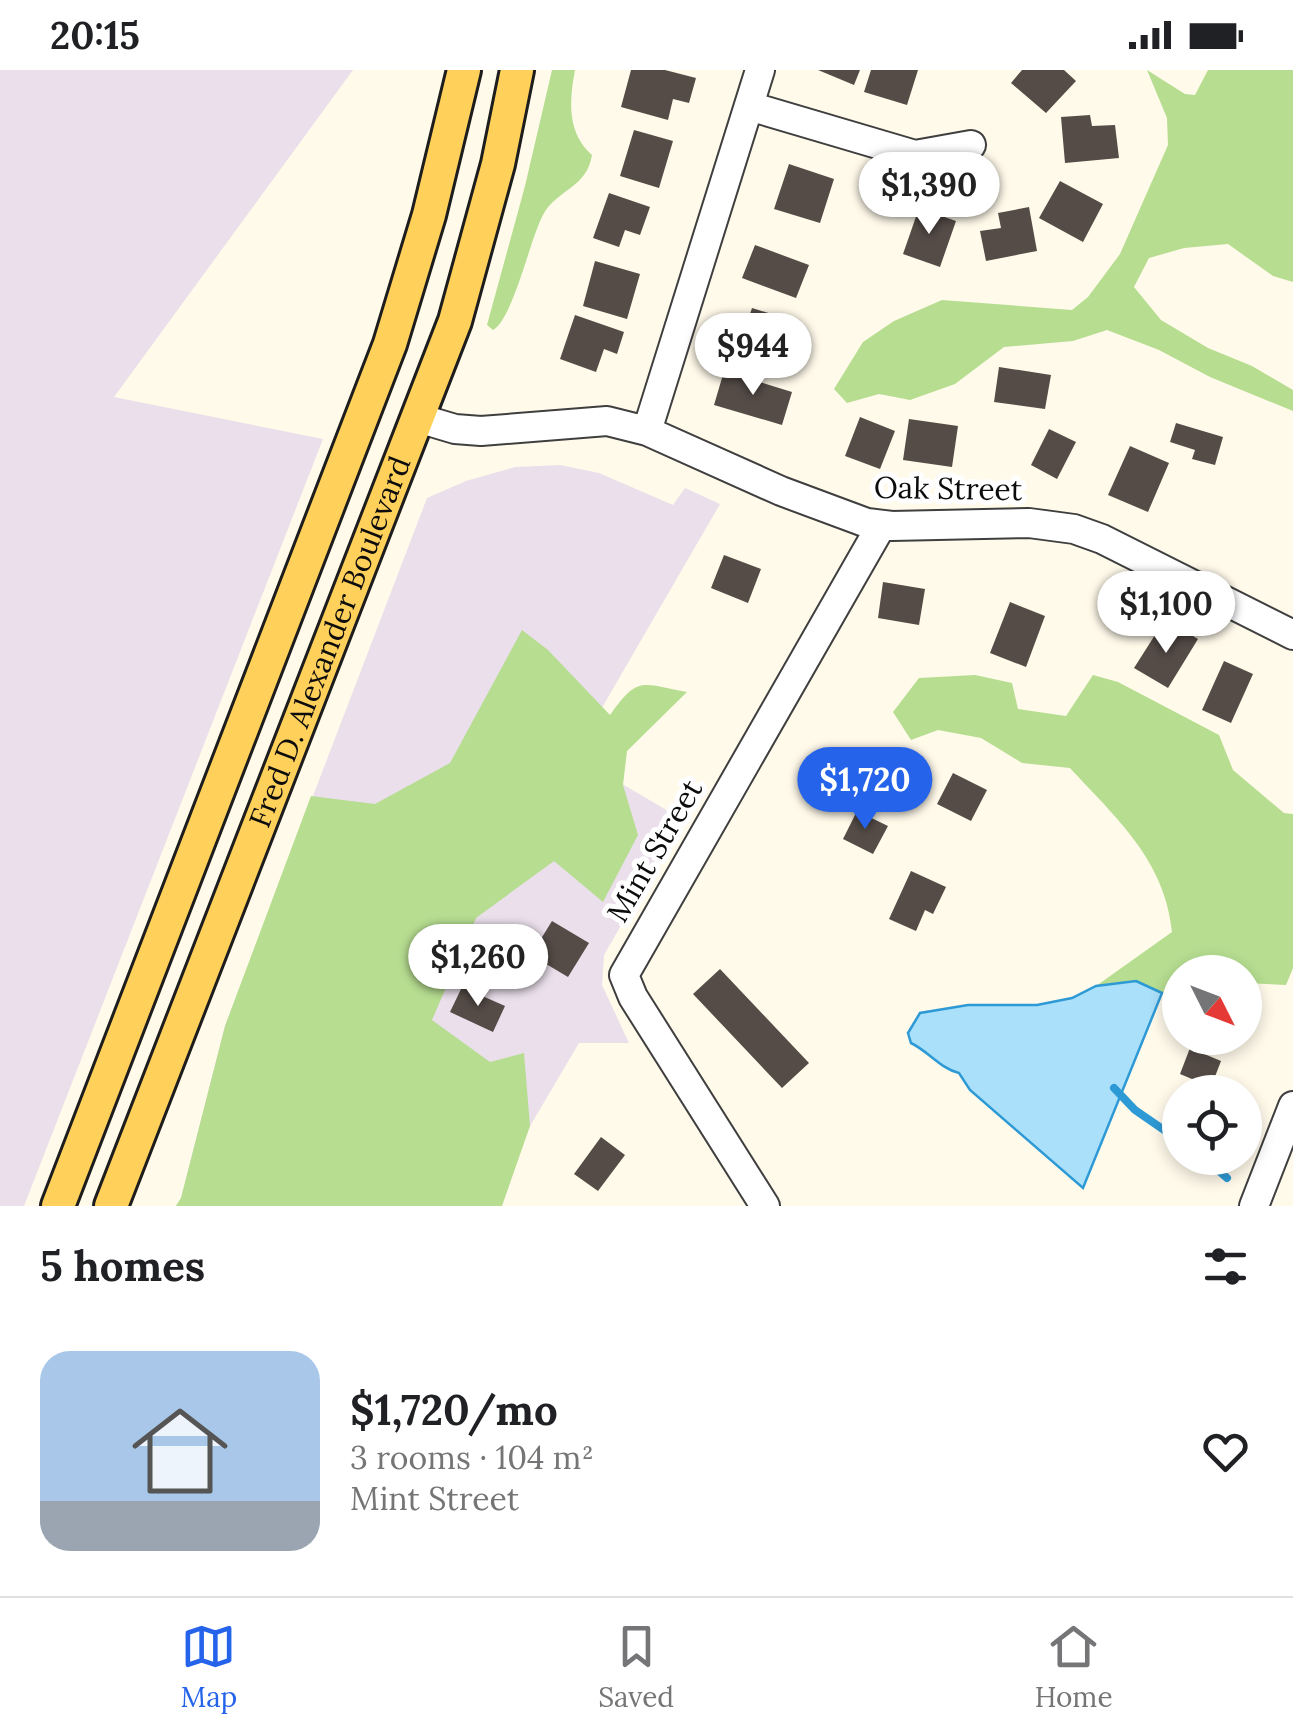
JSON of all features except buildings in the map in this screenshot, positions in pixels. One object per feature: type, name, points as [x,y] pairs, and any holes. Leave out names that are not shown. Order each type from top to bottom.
[{"type":"main road","name":"Fred D. Alexander Boulevard","points":[[60,1200],[384,362],[424,231],[464,70]]},
{"type":"main road","name":"Fred D. Alexander Boulevard","points":[[111,1206],[455,321],[478,243],[517,70]]},
{"type":"main road","points":[[60,1200],[96,1206]]},
{"type":"street","points":[[647,432],[760,70]]},
{"type":"street","points":[[749,106],[914,155],[970,146]]},
{"type":"street","name":"Oak Street","points":[[418,418],[454,429],[481,431],[607,421],[647,432],[781,491],[881,526],[1029,522],[1074,530],[1102,539],[1293,635]]},
{"type":"street","name":"Mint Street","points":[[765,1206],[633,997],[624,975],[881,526]]},
{"type":"street","points":[[1254,1206],[1293,1106]]},
{"type":"shaded area","points":[[0,70],[353,70],[114,397],[323,439],[24,1206],[0,1206]]},
{"type":"shaded area","points":[[560,465],[599,473],[673,505],[685,488],[720,504],[574,756],[682,819],[604,955],[602,985],[629,1043],[579,1043],[483,1206],[176,1206],[225,1026],[427,498],[466,481],[515,467]]},
{"type":"green space","points":[[552,70],[575,70],[574,127],[592,155],[584,175],[543,215],[514,295],[493,330],[487,325]]},
{"type":"green space","points":[[1147,70],[1185,94],[1195,95],[1208,70],[1293,70],[1293,282],[1273,276],[1228,244],[1184,248],[1149,258],[1134,287],[1161,320],[1293,390],[1293,411],[1107,330],[1073,341],[1004,347],[955,384],[910,400],[879,394],[847,403],[834,389],[863,342],[894,321],[942,300],[1072,310],[1088,297],[1120,254],[1168,145],[1167,118]]},
{"type":"green space","points":[[522,630],[548,650],[610,715],[634,688],[649,685],[687,692],[627,751],[623,785],[638,835],[603,902],[554,861],[476,918],[432,1020],[490,1062],[524,1053],[530,1126],[502,1206],[176,1206],[225,1026],[311,796],[375,804],[450,763]]},
{"type":"green space","points":[[975,675],[1012,683],[1018,709],[1066,716],[1093,675],[1118,682],[1219,735],[1233,770],[1284,813],[1293,814],[1293,968],[1286,985],[1262,984],[1262,955],[1162,955],[1162,993],[1136,981],[1096,986],[1172,932],[1160,883],[1149,862],[1121,823],[1070,768],[1022,763],[981,738],[938,730],[911,740],[893,712],[919,678]]},
{"type":"water","points":[[1136,981],[1162,993],[1083,1188],[970,1090],[959,1073],[911,1043],[908,1033],[920,1013],[968,1005],[1037,1005],[1072,998],[1096,986]]},
{"type":"waterway","points":[[1114,1088],[1135,1110],[1162,1129]]},
{"type":"waterway","points":[[1224,1175],[1227,1178]]}]
